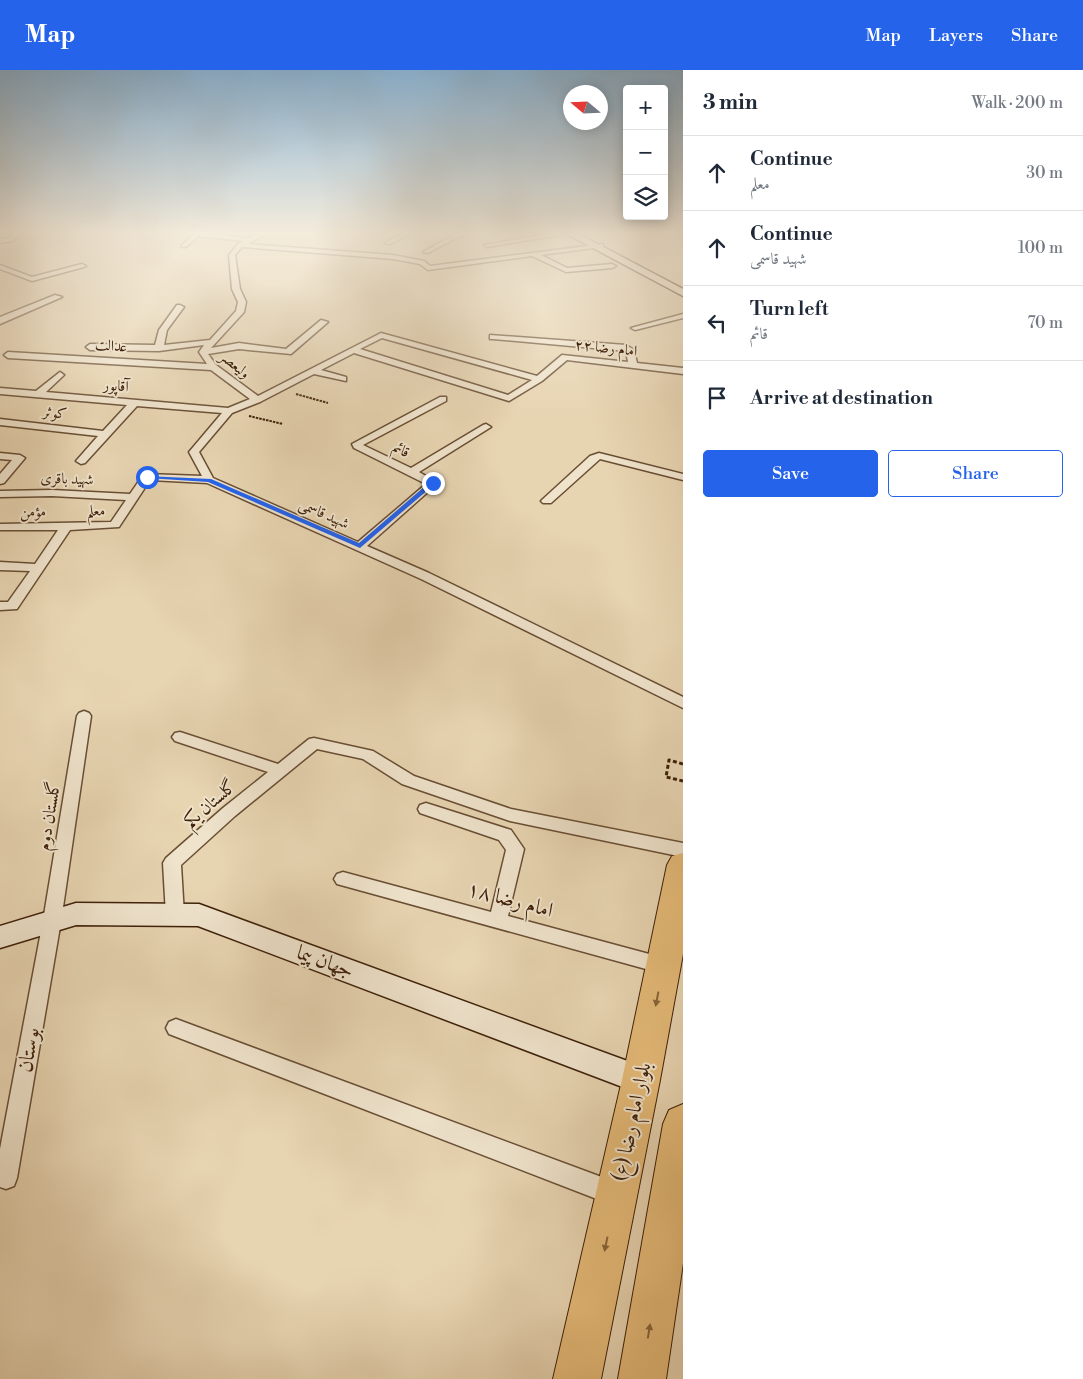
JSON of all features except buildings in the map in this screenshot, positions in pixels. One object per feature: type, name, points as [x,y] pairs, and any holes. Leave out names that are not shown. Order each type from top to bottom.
[{"type":"highway","name":"بلوار امام رضا (ع)","points":[[577,1379],[641,1080],[683,865]]},
{"type":"highway","points":[[642,1379],[673,1249],[683,1124]]},
{"type":"street","name":"ولیعصر","points":[[238,293],[242,302],[240,312],[204,352],[213,368],[257,400]]},
{"type":"street","points":[[1,320],[58,296]]},
{"type":"street","points":[[158,348],[163,330],[180,307]]},
{"type":"street","points":[[635,328],[683,316]]},
{"type":"street","points":[[204,352],[239,346],[288,352],[324,322]]},
{"type":"street","points":[[103,348],[112,335]]},
{"type":"street","points":[[209,480],[194,452],[229,411],[257,400],[381,336],[539,379]]},
{"type":"street","points":[[492,337],[626,348],[630,350],[633,364]]},
{"type":"street","points":[[90,348],[158,348],[213,342]]},
{"type":"street","name":"امام رضا ۲۲","points":[[354,350],[509,398],[539,379],[565,357],[683,371]]},
{"type":"street","name":"عدالت","points":[[8,355],[213,368]]},
{"type":"street","points":[[314,371],[343,379]]},
{"type":"street","points":[[39,394],[60,375]]},
{"type":"street","name":"آقاپور","points":[[0,391],[229,411]]},
{"type":"street","name":"قائم","points":[[360,546],[433,483],[357,444],[443,399]]},
{"type":"street","points":[[80,462],[135,402]]},
{"type":"street","name":"کوثر","points":[[0,422],[106,434]]},
{"type":"street","points":[[412,472],[486,427]]},
{"type":"street","points":[[0,456],[20,458],[0,481]]},
{"type":"street","points":[[547,501],[594,458],[599,456],[683,477]]},
{"type":"street","name":"معلم","points":[[0,606],[12,606],[66,527],[115,525],[147,477],[209,480]]},
{"type":"street","name":"شهید قاسمی","points":[[209,480],[360,546],[683,703]]},
{"type":"street","name":"شهید باقری","points":[[0,494],[52,492],[134,497]]},
{"type":"street","name":"مؤمن","points":[[0,527],[66,527]]},
{"type":"street","points":[[0,566],[38,568]]},
{"type":"street","name":"گلستان دوم","points":[[52,921],[84,716]]},
{"type":"street","points":[[180,737],[280,770]]},
{"type":"street","name":"گلستان یکم","points":[[175,915],[172,864],[229,812],[314,743],[368,755],[408,780],[510,815],[683,850]]},
{"type":"street","points":[[426,810],[505,835],[515,849],[498,920]]},
{"type":"street","name":"امام رضا ۱۸","points":[[343,879],[664,966]]},
{"type":"street","name":"جهان پیما","points":[[0,936],[76,914],[198,915],[641,1080]]},
{"type":"street","name":"بوستان","points":[[6,1178],[52,921]]},
{"type":"street","points":[[176,1028],[616,1195]]},
{"type":"path","points":[[278,389],[328,403]]},
{"type":"path","points":[[229,411],[283,424]]},
{"type":"path","points":[[683,764],[670,760],[666,777],[683,781]]},
{"type":"route","points":[[147,477],[209,480],[360,546],[433,483]]}]
